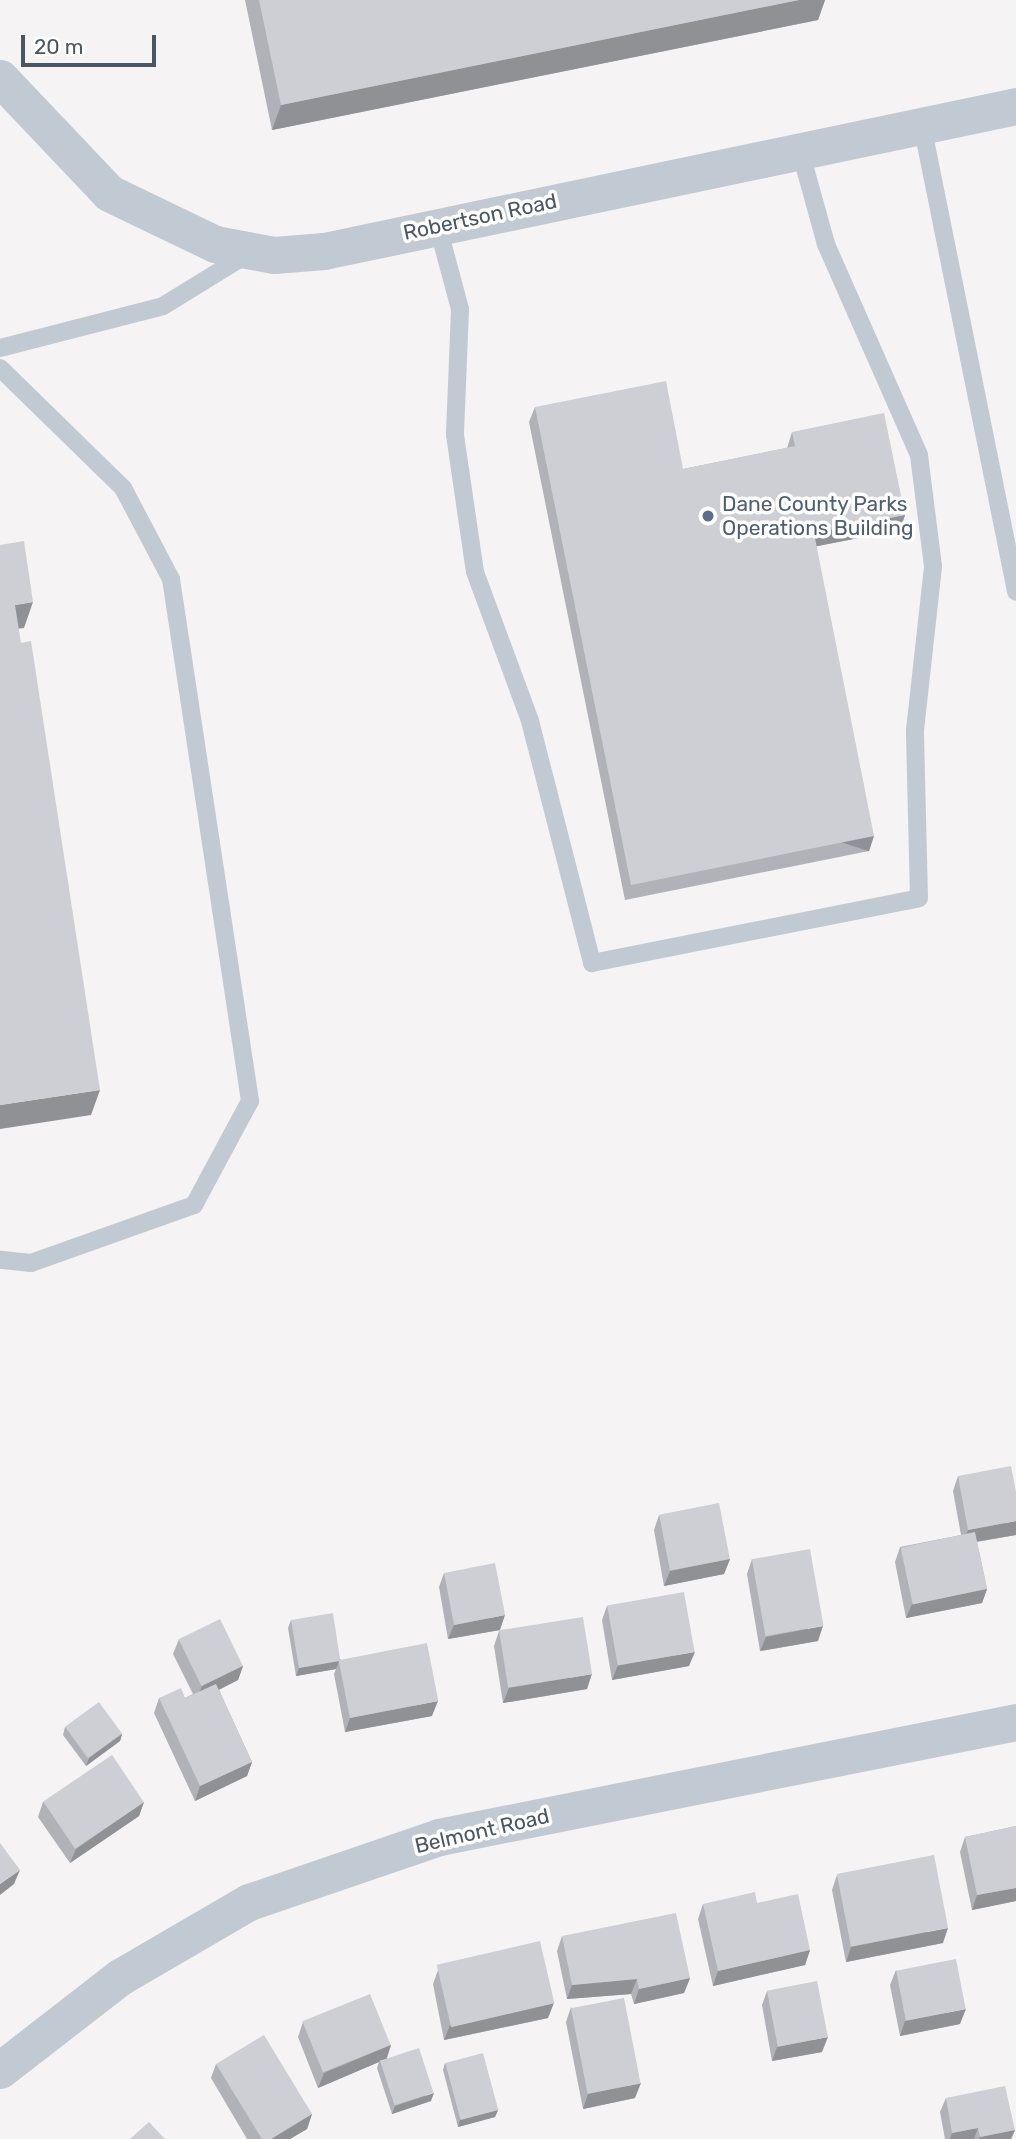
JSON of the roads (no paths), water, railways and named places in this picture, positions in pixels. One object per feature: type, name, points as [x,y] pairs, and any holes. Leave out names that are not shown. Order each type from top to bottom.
[{"type":"street","name":"Robertson Road","points":[[0,78],[109,193],[157,220],[249,253],[324,251],[1016,106]]},
{"type":"street","name":"Belmont Road","points":[[0,2070],[120,1977],[249,1902],[439,1837],[1016,1722]]},
{"type":"lane","points":[[922,125],[1016,592]]},
{"type":"lane","points":[[438,226],[460,309],[455,435],[475,572],[530,721],[592,963],[919,898],[915,730],[933,566],[919,455],[826,244],[800,150]]},
{"type":"lane","points":[[0,348],[163,306],[249,253]]},
{"type":"lane","points":[[0,368],[123,488],[171,579],[250,1101],[194,1205],[31,1263],[0,1260]]},
{"type":"place","name":"Dane County Parks Operations Building","points":[[708,516]]}]
